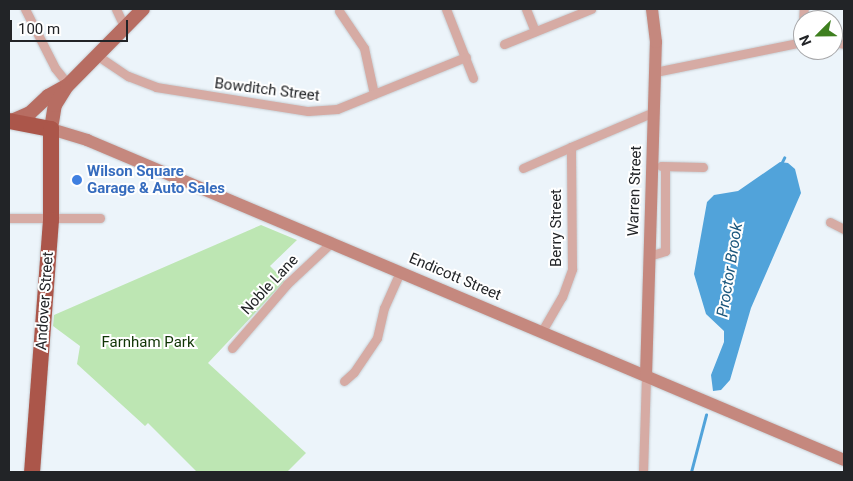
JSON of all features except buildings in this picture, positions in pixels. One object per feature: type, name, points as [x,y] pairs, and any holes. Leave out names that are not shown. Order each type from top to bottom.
[{"type":"highway","points":[[10,121],[51,129]]},
{"type":"highway","name":"Andover Street","points":[[32,472],[51,220],[51,129]]},
{"type":"main road","points":[[51,129],[55,105],[67,85],[95,54],[143,9]]},
{"type":"main road","points":[[10,121],[30,113],[48,96],[67,85]]},
{"type":"street","points":[[25,9],[54,68],[67,85]]},
{"type":"street","points":[[116,9],[124,26]]},
{"type":"street","points":[[446,9],[473,78]]},
{"type":"street","points":[[526,9],[535,31]]},
{"type":"street","points":[[504,44],[591,9]]},
{"type":"street","name":"Warren Street","points":[[646,376],[656,42],[652,9]]},
{"type":"street","points":[[339,12],[364,48],[374,94]]},
{"type":"street","points":[[655,72],[793,44]]},
{"type":"street","name":"Bowditch Street","points":[[95,54],[128,76],[156,87],[308,111],[330,111],[466,57]]},
{"type":"street","points":[[523,168],[654,112]]},
{"type":"street","name":"Endicott Street","points":[[51,129],[87,140],[844,460]]},
{"type":"street","name":"Berry Street","points":[[542,331],[564,292],[572,269],[571,147]]},
{"type":"street","points":[[652,166],[703,168]]},
{"type":"street","points":[[649,256],[665,251],[666,167]]},
{"type":"street","points":[[9,218],[51,220],[100,218]]},
{"type":"street","points":[[830,222],[844,229]]},
{"type":"street","name":"Noble Lane","points":[[232,348],[287,284],[331,243]]},
{"type":"street","points":[[344,380],[354,372],[377,338],[384,308],[400,272]]},
{"type":"street","points":[[643,472],[646,376]]},
{"type":"green space","name":"Farnham Park","points":[[261,225],[297,240],[270,266],[285,281],[208,363],[306,453],[287,472],[197,472],[148,423],[145,426],[77,364],[80,346],[53,326],[54,315]]},
{"type":"water","points":[[780,162],[788,163],[795,169],[801,193],[751,308],[730,380],[721,390],[713,391],[711,375],[724,342],[724,331],[706,314],[694,274],[707,202],[714,195],[738,191]]},
{"type":"waterway","name":"Proctor Brook","points":[[781,164],[784,158]]},
{"type":"waterway","name":"Proctor Brook","points":[[691,472],[706,415]]},
{"type":"place","name":"Wilson Square Garage & Auto Sales","points":[[77,180]]}]
